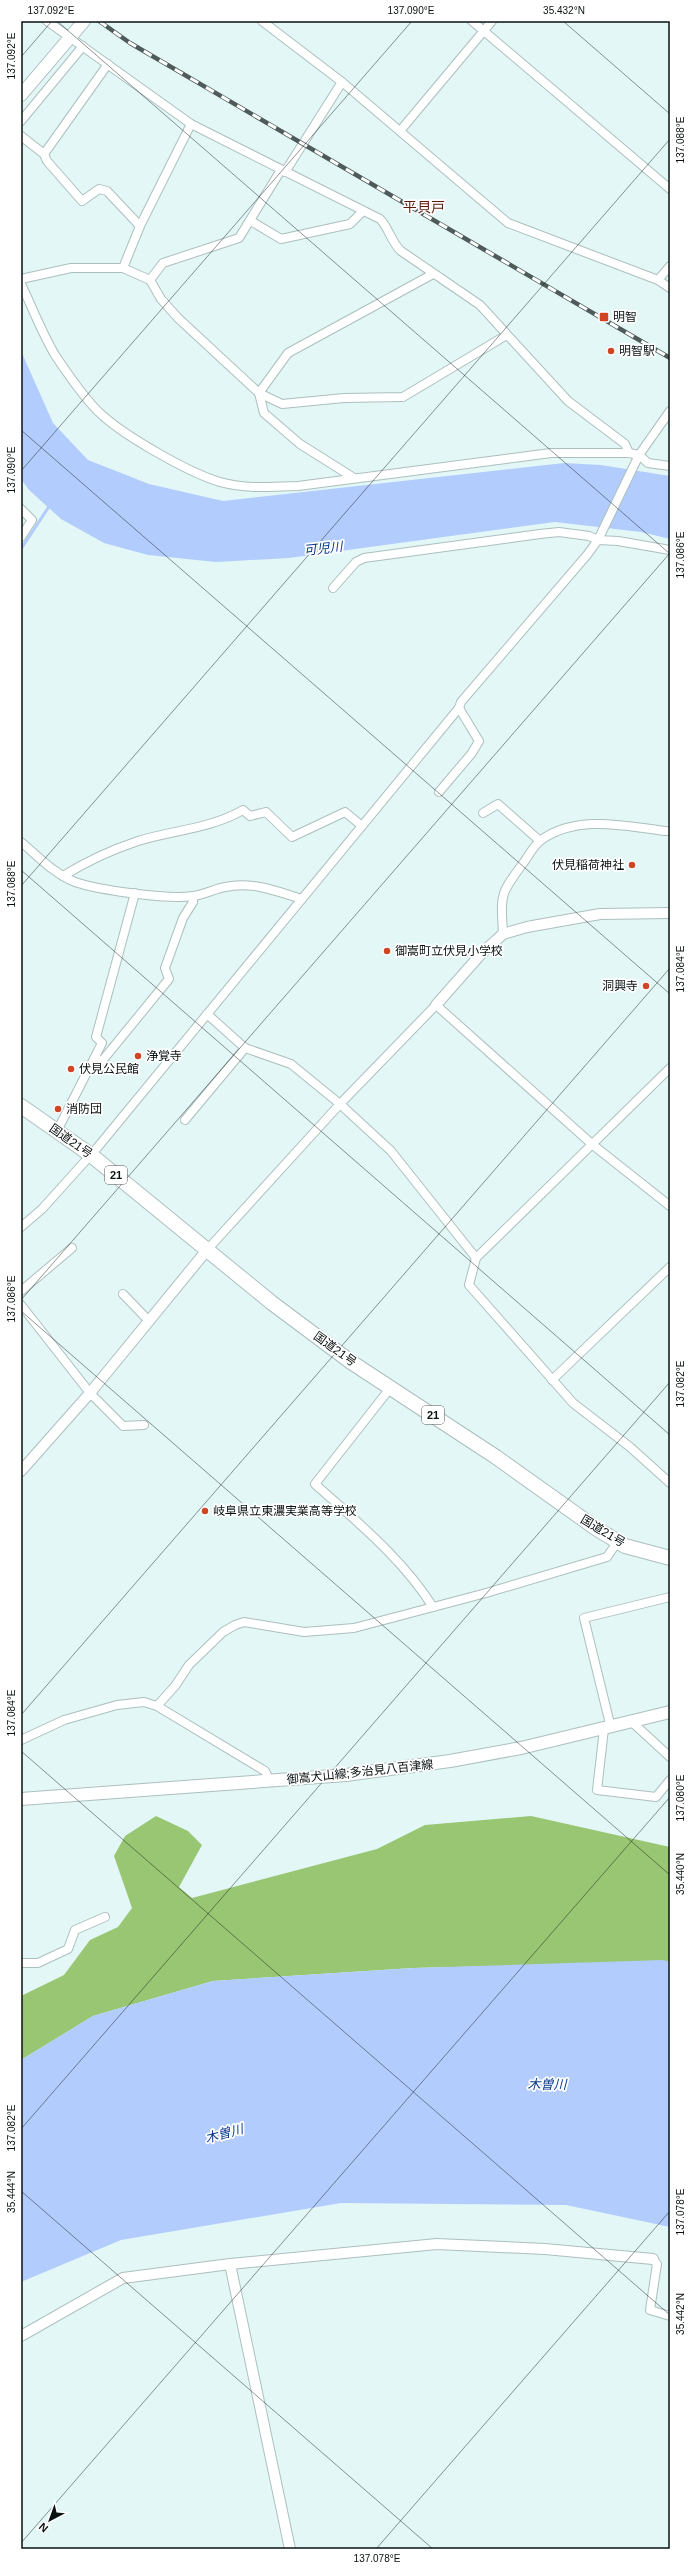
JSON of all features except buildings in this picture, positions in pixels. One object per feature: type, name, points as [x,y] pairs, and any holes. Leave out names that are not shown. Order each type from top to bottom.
[{"type":"highway","name":"国道21号","points":[[21,1106],[92,1154],[207,1250],[351,1362],[496,1457],[597,1529],[618,1541],[651,1554],[670,1558]]},
{"type":"main road","points":[[21,95],[84,21]]},
{"type":"main road","name":"御嵩犬山線;多治見八百津線","points":[[21,1799],[346,1775],[450,1761],[633,1723],[670,1712]]},
{"type":"street","points":[[47,21],[191,124],[380,219],[386,225],[396,246],[433,274],[480,305],[505,336],[568,401],[625,444],[629,453]]},
{"type":"street","points":[[262,21],[342,82],[508,223],[658,280],[670,288]]},
{"type":"street","points":[[472,21],[670,189]]},
{"type":"street","points":[[400,131],[492,21]]},
{"type":"street","points":[[21,121],[83,46]]},
{"type":"street","points":[[44,154],[108,64]]},
{"type":"street","points":[[150,280],[163,263],[239,238],[342,82]]},
{"type":"street","points":[[123,268],[140,226],[191,124]]},
{"type":"street","points":[[21,136],[44,154],[47,161],[82,201],[99,189],[107,191],[140,226]]},
{"type":"street","points":[[251,221],[281,239],[350,224],[363,211]]},
{"type":"street","points":[[658,280],[670,266]]},
{"type":"street","points":[[21,279],[71,268],[123,268],[150,280],[161,299],[178,318],[258,393],[282,404],[344,398],[404,397],[505,336]]},
{"type":"street","points":[[258,393],[288,354],[433,274]]},
{"type":"street","points":[[21,284],[55,355],[100,413],[112,424],[198,474],[220,482],[240,486],[298,486],[551,453],[629,453],[639,455],[648,463],[670,466]]},
{"type":"street","points":[[258,393],[264,413],[300,444],[354,478]]},
{"type":"street","points":[[21,1227],[42,1209],[92,1154],[459,708],[461,702],[598,540],[639,455],[670,411]]},
{"type":"street","points":[[21,508],[32,520],[21,537]]},
{"type":"street","points":[[333,588],[356,562],[364,558],[540,534],[559,532],[589,536],[598,540],[618,541],[670,550]]},
{"type":"street","points":[[439,792],[472,753],[479,740],[459,708]]},
{"type":"street","points":[[483,813],[498,804],[540,841]]},
{"type":"street","points":[[63,876],[90,859],[138,841],[226,820],[243,810],[250,816],[266,812],[273,817],[292,837],[345,812],[362,826]]},
{"type":"street","points":[[504,934],[500,905],[503,892],[540,841],[554,832],[576,825],[610,824],[666,831]]},
{"type":"street","points":[[21,842],[63,876],[75,882],[135,893],[174,897],[193,896],[225,887],[256,885],[302,899]]},
{"type":"street","points":[[57,1130],[102,1043],[96,1038],[135,893]]},
{"type":"street","points":[[95,1059],[102,1061],[169,979],[165,968],[182,918],[193,902],[193,896]]},
{"type":"street","points":[[21,1471],[90,1393],[207,1250],[340,1104],[436,1005],[481,954],[504,934],[527,927],[600,914],[670,912]]},
{"type":"street","points":[[436,1005],[593,1145],[670,1206]]},
{"type":"street","points":[[207,1014],[246,1048],[291,1064],[340,1104],[391,1151],[476,1258]]},
{"type":"street","points":[[185,1120],[246,1048]]},
{"type":"street","points":[[670,1068],[476,1258],[469,1285],[573,1403],[630,1446],[670,1483]]},
{"type":"street","points":[[21,1291],[72,1248]]},
{"type":"street","points":[[552,1380],[670,1267]]},
{"type":"street","points":[[123,1294],[150,1321]]},
{"type":"street","points":[[21,1305],[90,1393],[123,1426],[144,1425]]},
{"type":"street","points":[[391,1388],[315,1484],[384,1546],[424,1593],[433,1607]]},
{"type":"street","points":[[157,1706],[175,1686],[189,1665],[222,1632],[235,1625],[244,1622],[304,1632],[354,1628],[538,1578],[607,1557],[618,1541]]},
{"type":"street","points":[[670,1597],[584,1618],[608,1728],[597,1790],[656,1797],[670,1780]]},
{"type":"street","points":[[21,1740],[64,1720],[131,1701],[144,1702],[157,1706],[265,1771],[270,1781]]},
{"type":"street","points":[[633,1723],[670,1756]]},
{"type":"street","points":[[21,1963],[38,1964],[68,1949],[75,1930],[105,1917]]},
{"type":"street","points":[[21,2336],[123,2278],[230,2264],[437,2244],[545,2249],[653,2259],[657,2264],[650,2310],[670,2316]]},
{"type":"street","points":[[230,2264],[290,2549]]},
{"type":"green space","points":[[156,1816],[188,1831],[202,1845],[179,1887],[192,1898],[377,1849],[425,1825],[531,1816],[670,1847],[670,1962],[413,1968],[213,1981],[93,2016],[21,2060],[21,1996],[64,1975],[90,1940],[118,1927],[132,1908],[114,1856],[125,1836]]},
{"type":"water","name":"可児川","points":[[21,351],[53,423],[88,460],[149,484],[223,501],[564,463],[601,465],[670,476],[670,539],[641,532],[555,522],[289,558],[216,562],[148,555],[104,543],[61,519],[29,490],[21,479]]},
{"type":"water","name":"木曽川","points":[[663,1960],[670,1962],[670,2227],[566,2205],[341,2203],[121,2240],[21,2282],[21,2060],[93,2016],[213,1981],[413,1968]]},
{"type":"waterway","points":[[21,549],[50,505]]},
{"type":"railway","points":[[99,21],[130,43],[670,358]]},
{"type":"place","name":"明智","points":[[604,317]]},
{"type":"place","name":"明智駅","points":[[611,351]]},
{"type":"place","name":"伏見稲荷神社","points":[[632,865]]},
{"type":"place","name":"御嵩町立伏見小学校","points":[[387,951]]},
{"type":"place","name":"洞興寺","points":[[646,986]]},
{"type":"place","name":"浄覚寺","points":[[138,1056]]},
{"type":"place","name":"伏見公民館","points":[[71,1069]]},
{"type":"place","name":"消防団","points":[[58,1109]]},
{"type":"place","name":"岐阜県立東濃実業高等学校","points":[[205,1511]]},
{"type":"district","name":"平貝戸","points":[[424,207]]}]
